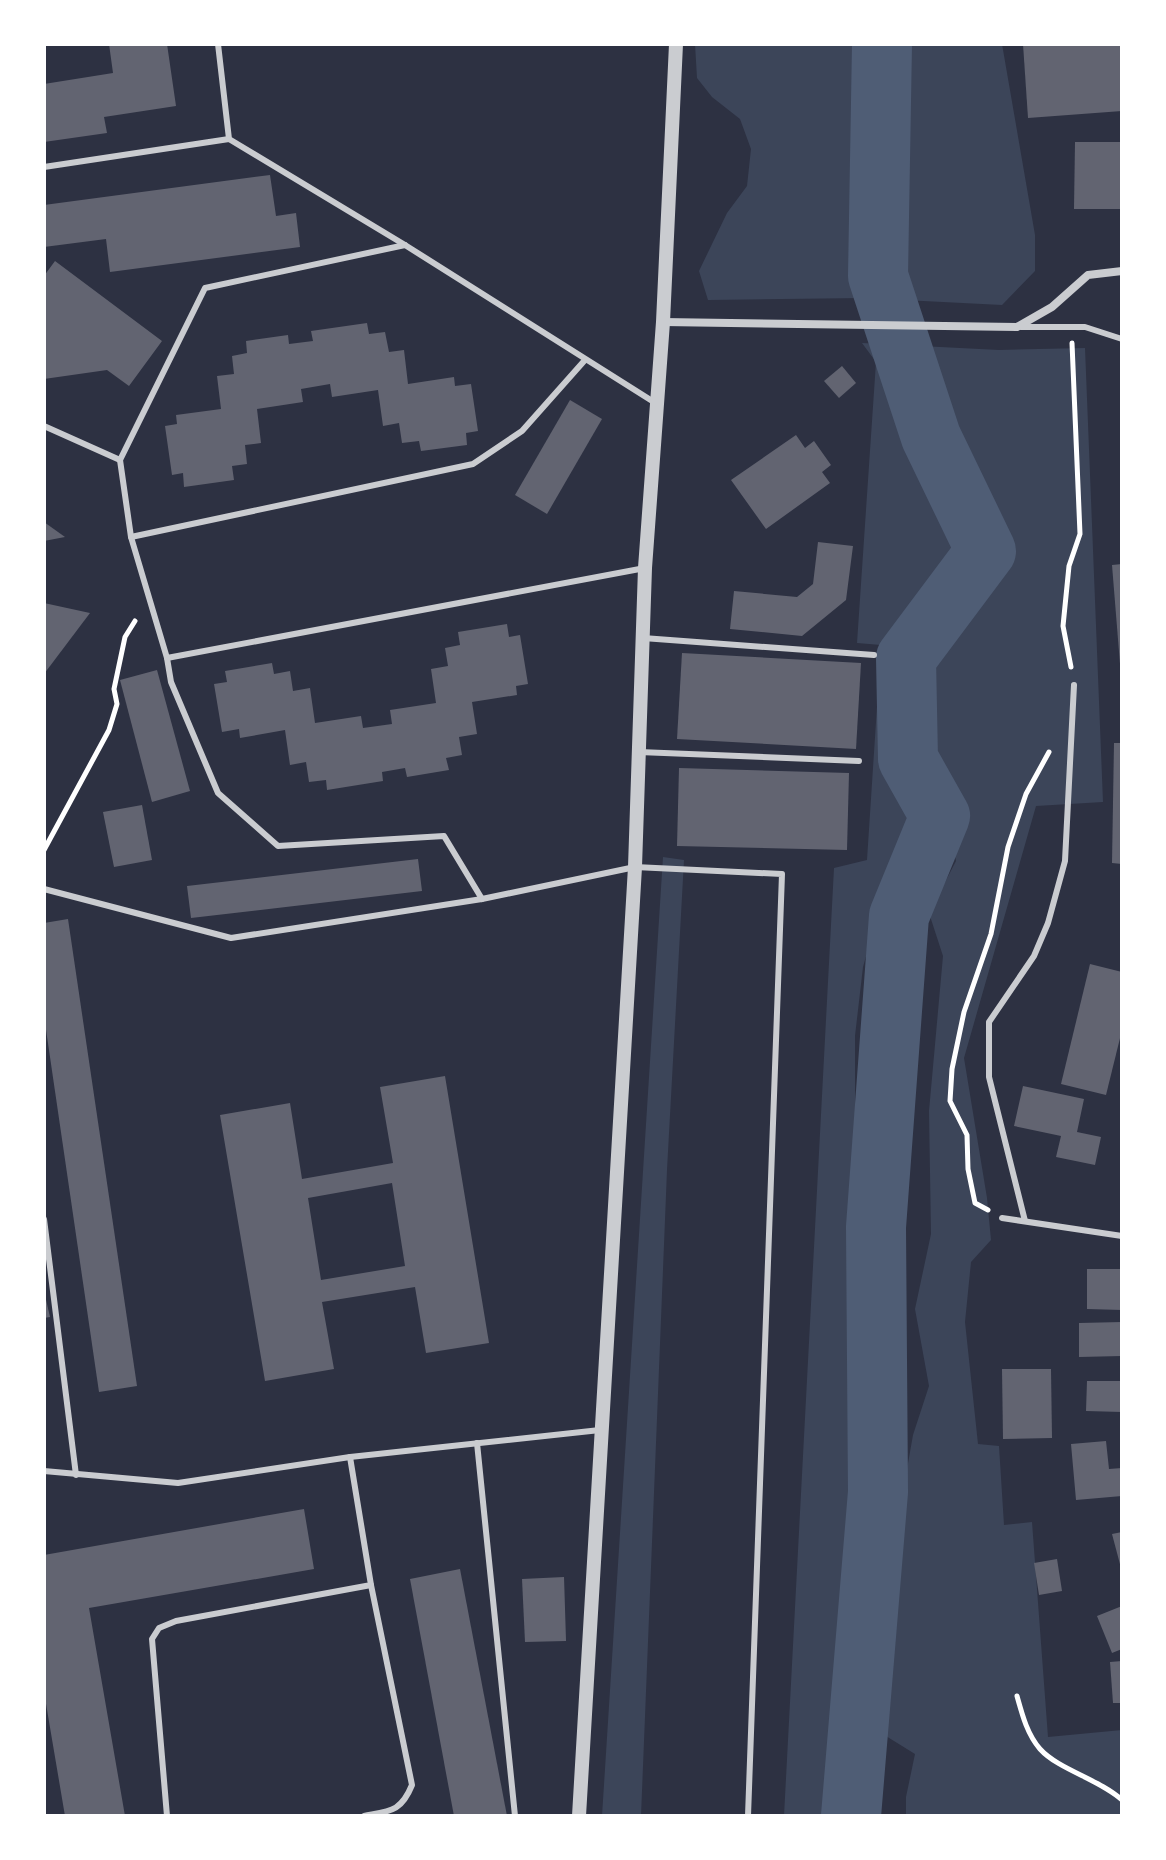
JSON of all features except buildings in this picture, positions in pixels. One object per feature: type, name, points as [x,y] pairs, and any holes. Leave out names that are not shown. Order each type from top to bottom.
[{"type":"street","points":[[579,1816],[635,867],[645,568],[663,322],[676,44]]},
{"type":"street","points":[[663,322],[1017,327],[1052,307],[1088,275],[1122,271]]},
{"type":"lane","points":[[218,44],[229,139]]},
{"type":"lane","points":[[44,167],[229,139],[405,245],[657,404]]},
{"type":"lane","points":[[405,245],[205,288],[120,460],[131,537],[167,658],[171,682],[218,793],[278,846],[444,836],[482,899]]},
{"type":"lane","points":[[1017,327],[1085,327],[1122,339]]},
{"type":"lane","points":[[131,537],[473,464],[522,431],[585,360]]},
{"type":"lane","points":[[44,426],[120,460]]},
{"type":"lane","points":[[167,658],[645,568]]},
{"type":"lane","points":[[643,638],[874,655]]},
{"type":"lane","points":[[1025,1221],[989,1077],[989,1022],[1034,956],[1059,889],[1065,861],[1074,685]]},
{"type":"lane","points":[[639,752],[859,761]]},
{"type":"lane","points":[[44,889],[231,938],[482,899],[635,867],[782,874],[748,1816]]},
{"type":"lane","points":[[1002,1218],[1122,1236]]},
{"type":"lane","points":[[44,1219],[76,1475]]},
{"type":"lane","points":[[44,1471],[178,1483],[350,1457],[601,1430]]},
{"type":"lane","points":[[477,1443],[515,1816]]},
{"type":"lane","points":[[350,1457],[371,1585],[412,1785],[406,1799],[395,1810],[364,1816]]},
{"type":"lane","points":[[167,1816],[152,1639],[159,1628],[176,1621],[371,1585]]},
{"type":"path","points":[[1071,326],[1080,534],[1069,566],[1063,626],[1074,685]]},
{"type":"path","points":[[44,850],[109,730],[117,704],[114,689],[125,637],[149,600]]},
{"type":"path","points":[[1002,1218],[975,1203],[968,1169],[967,1135],[950,1101],[952,1069],[964,1012],[991,934],[1008,847],[1026,794],[1052,746]]},
{"type":"path","points":[[1017,1696],[1024,1722],[1041,1749],[1111,1790],[1122,1800]]},
{"type":"shaded area","points":[[695,44],[1002,44],[1035,235],[1035,271],[1002,305],[864,298],[708,300],[699,271],[727,213],[747,186],[751,149],[740,119],[712,97],[697,78]]},
{"type":"shaded area","points":[[862,343],[999,350],[1085,348],[1103,802],[1036,806],[964,1058],[991,1240],[971,1262],[965,1322],[978,1444],[999,1446],[1004,1525],[1032,1522],[1048,1737],[1122,1730],[1122,1816],[906,1816],[906,1797],[915,1754],[873,1728],[881,1703],[888,1577],[913,1435],[929,1386],[915,1309],[931,1234],[929,1111],[943,956],[929,913],[956,861],[948,823],[949,792],[942,785],[919,807],[897,844],[863,967],[855,1036],[855,1276],[866,1485],[864,1574],[850,1674],[825,1795],[824,1816],[784,1816],[834,868],[867,860],[881,645],[857,643],[876,362]]},
{"type":"shaded area","points":[[663,857],[684,860],[667,1170],[641,1816],[602,1816]]},
{"type":"waterway","points":[[851,1816],[878,1492],[876,1227],[899,916],[940,816],[908,759],[906,658],[986,551],[931,437],[878,276],[882,44]]}]
